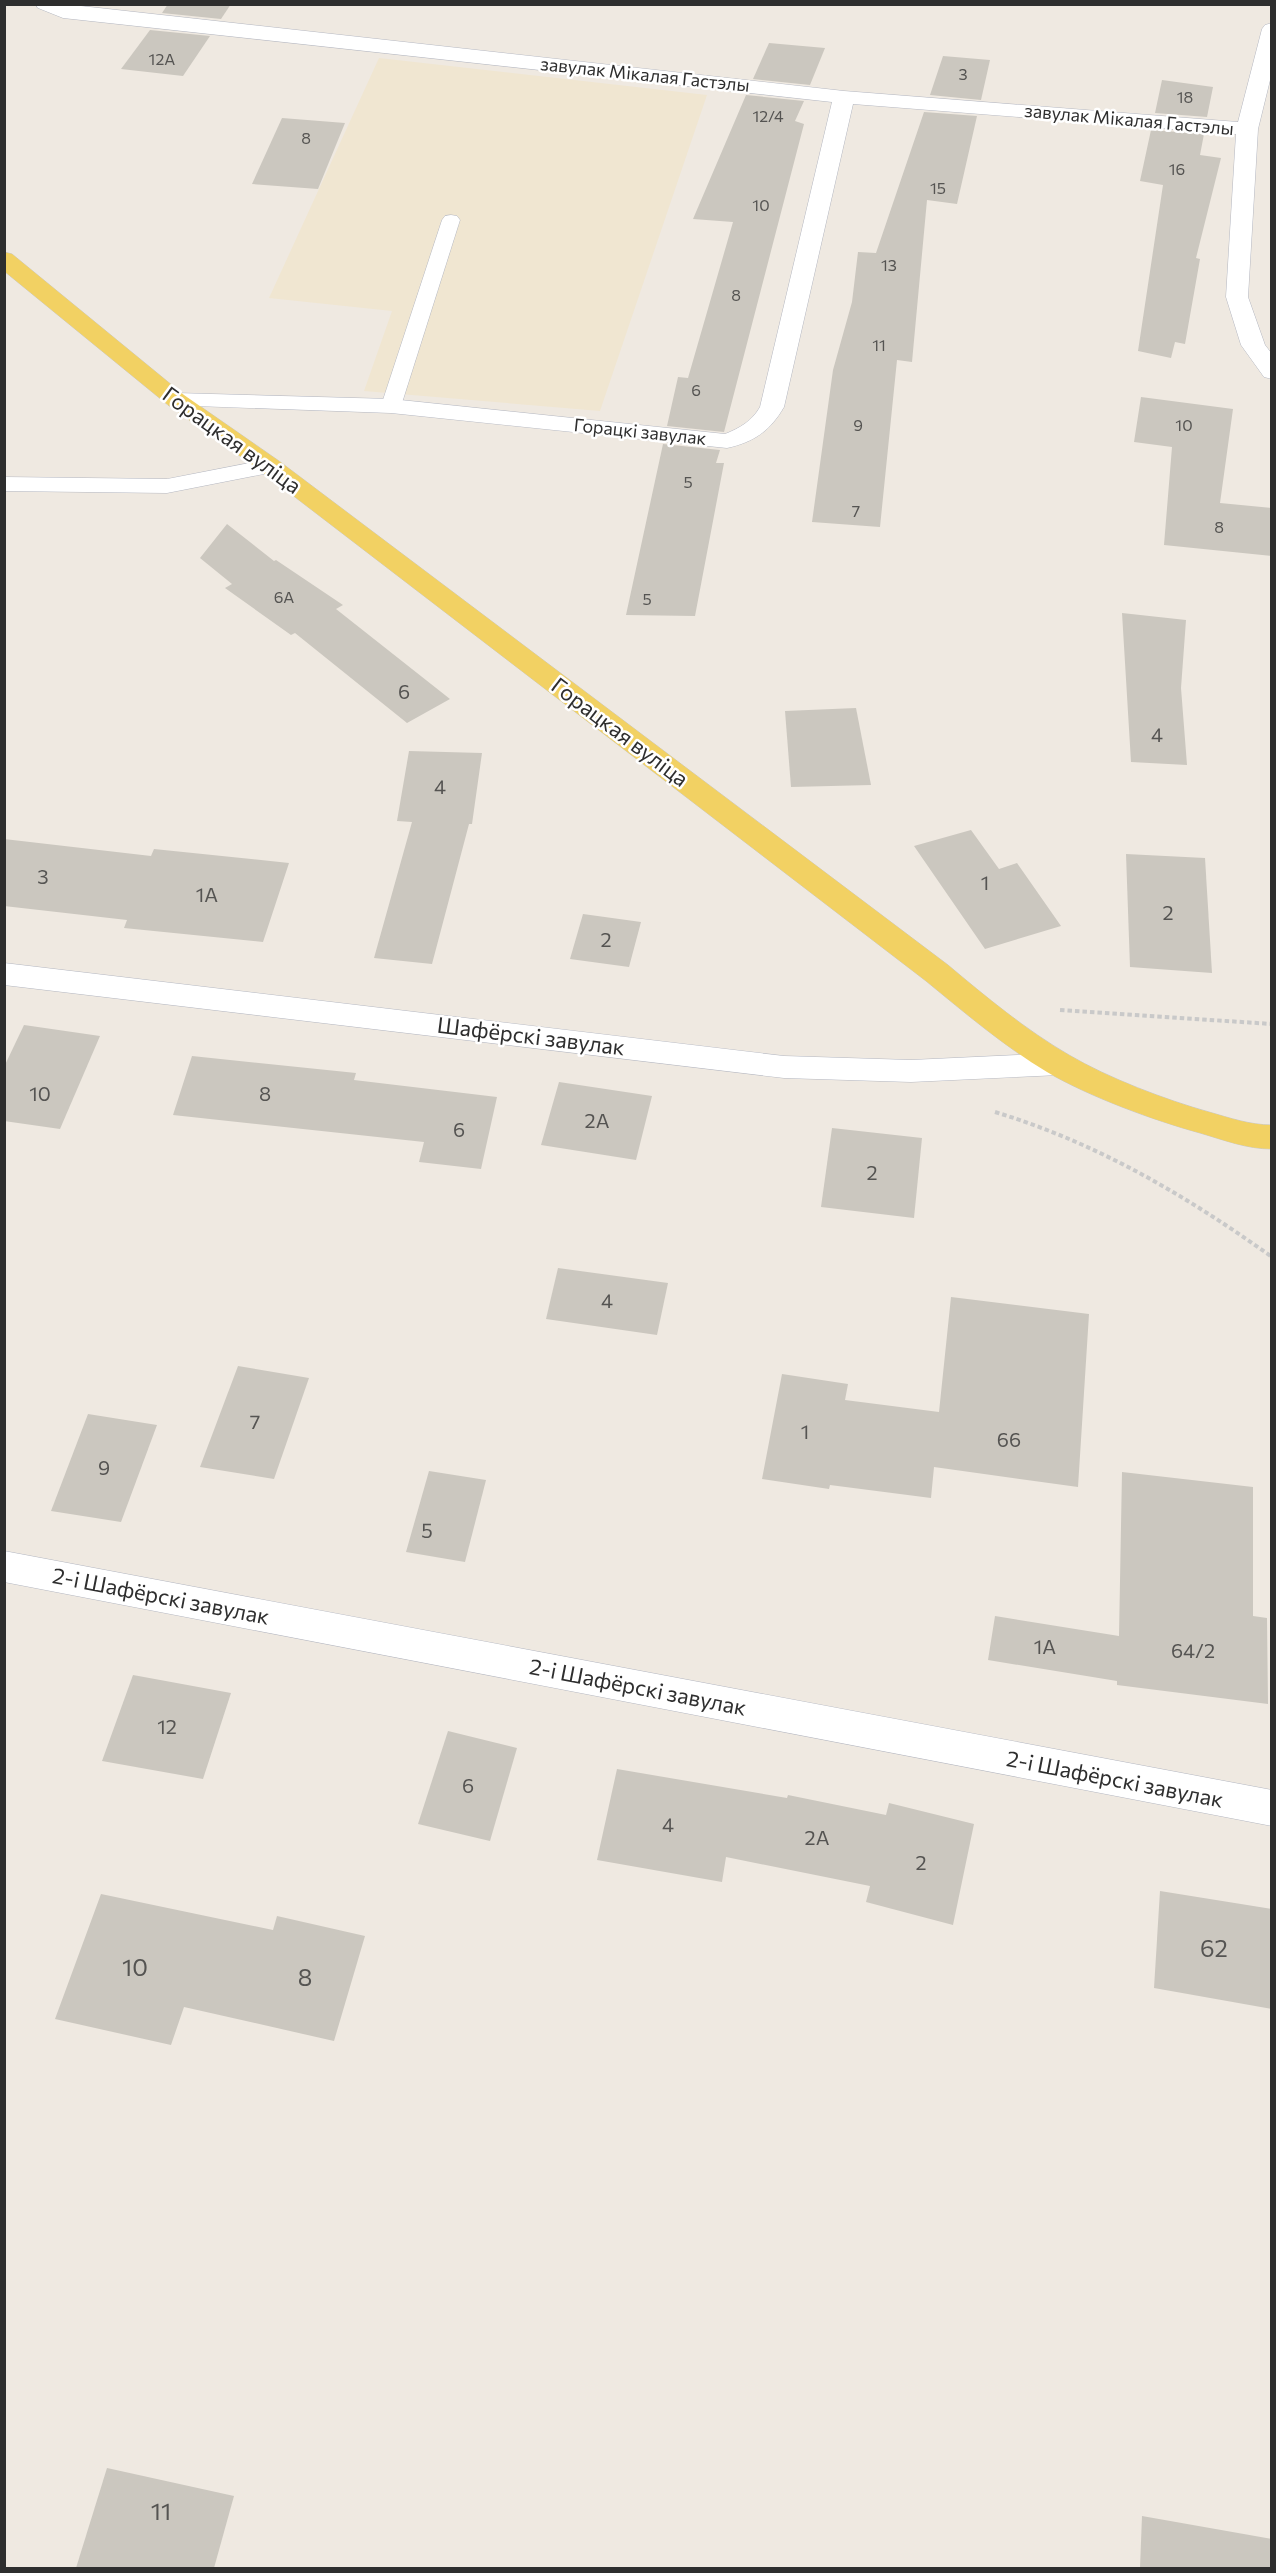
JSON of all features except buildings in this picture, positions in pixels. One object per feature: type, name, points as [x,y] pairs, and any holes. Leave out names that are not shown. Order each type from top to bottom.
[{"type":"main road","name":"Горацкая вуліца","points":[[4,259],[176,400],[270,466],[937,972],[988,1015],[1059,1064],[1132,1098],[1187,1118],[1256,1137],[1272,1137]]},
{"type":"street","name":"завулак Мікалая Гастэлы","points":[[45,4],[63,12],[844,97],[1247,129]]},
{"type":"street","points":[[1272,29],[1247,129],[1237,297],[1253,345],[1272,372]]},
{"type":"street","name":"Горацкі завулак","points":[[176,400],[391,406],[727,441],[750,434],[764,422],[772,407],[844,97]]},
{"type":"street","points":[[4,484],[166,486],[270,466]]},
{"type":"street","name":"Шафёрскі завулак","points":[[4,974],[784,1067],[911,1071],[1059,1064]]},
{"type":"street","name":"2-і Шафёрскі завулак","points":[[4,1566],[1272,1808]]},
{"type":"lane","points":[[391,406],[451,220]]},
{"type":"path","points":[[1059,1010],[1272,1024]]},
{"type":"path","points":[[990,1111],[1022,1119],[1121,1160],[1208,1210],[1272,1257]]},
{"type":"shaded area","points":[[379,58],[707,95],[600,411],[364,391],[392,311],[269,298]]}]
